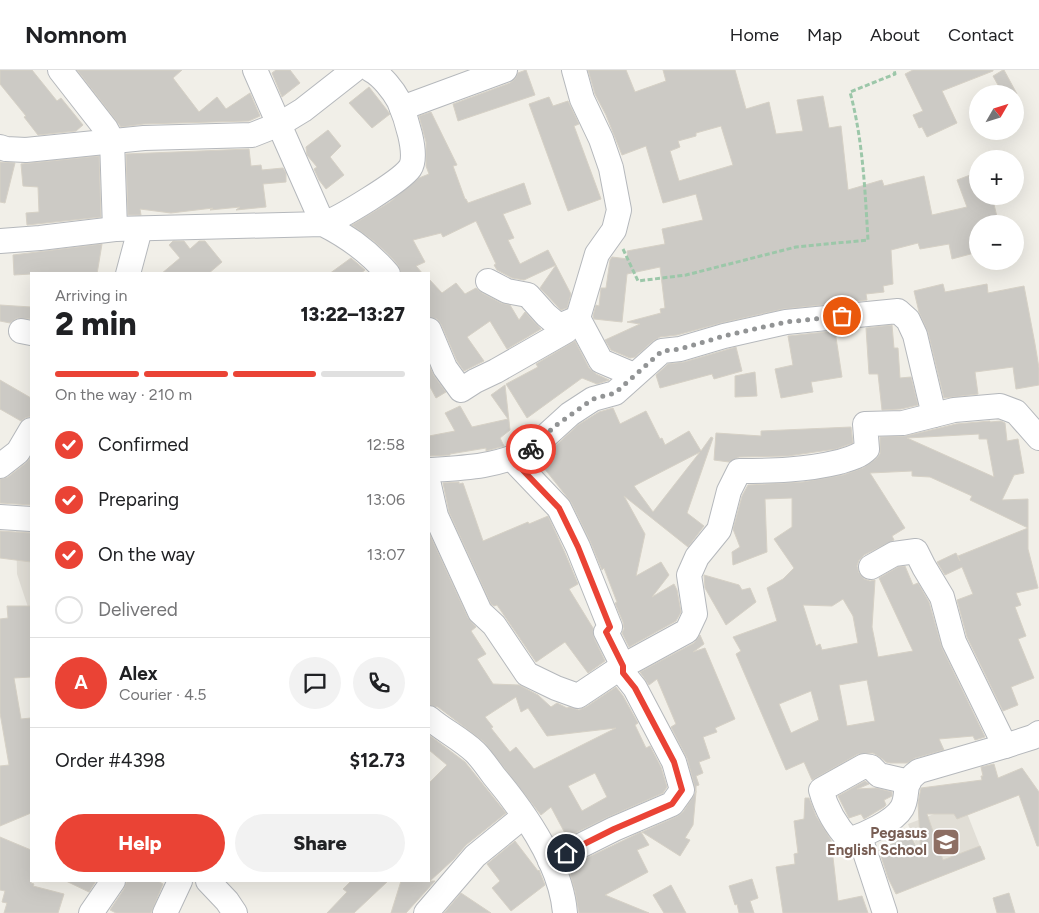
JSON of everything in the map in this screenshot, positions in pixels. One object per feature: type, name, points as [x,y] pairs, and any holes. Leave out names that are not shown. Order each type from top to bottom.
[{"type":"street","points":[[60,70],[106,129],[112,140],[115,229]]},
{"type":"street","points":[[255,70],[323,224],[338,232],[368,254],[386,272]]},
{"type":"street","points":[[0,147],[26,150],[112,140],[252,135],[280,124],[304,110],[354,70]]},
{"type":"street","points":[[0,241],[115,229],[323,224],[335,220],[391,184],[410,169],[413,161],[413,147],[398,99],[378,74],[371,70]]},
{"type":"street","points":[[402,108],[505,70]]},
{"type":"street","points":[[430,332],[445,368],[461,390],[566,331],[578,318],[597,254],[614,230],[620,210],[611,168],[582,99],[574,70]]},
{"type":"street","points":[[129,272],[140,229]]},
{"type":"street","points":[[488,281],[507,291],[528,295],[559,326],[578,318]]},
{"type":"street","points":[[550,860],[672,804],[682,790],[674,762],[635,688],[623,673],[623,666],[606,632],[610,627],[578,547],[559,508],[516,463],[570,414],[593,399],[615,393],[662,351],[680,349],[724,336],[786,322],[898,311],[908,320],[915,336],[934,415]]},
{"type":"street","points":[[578,318],[600,361],[634,375]]},
{"type":"street","points":[[430,489],[436,516],[480,612],[494,626],[527,674],[578,696],[623,666],[687,630],[695,614],[689,575],[697,557],[719,530],[729,491],[739,471],[817,468],[854,458],[867,449],[865,424],[903,423],[954,410],[1000,406],[1016,412],[1039,438]]},
{"type":"street","points":[[0,466],[18,452],[30,432]]},
{"type":"street","points":[[430,470],[468,468],[514,458],[532,448]]},
{"type":"street","points":[[0,517],[30,519]]},
{"type":"street","points":[[871,567],[894,554],[916,551],[942,597],[954,642],[1005,746]]},
{"type":"street","points":[[430,719],[475,752],[524,816],[540,840],[550,860],[564,898],[565,913]]},
{"type":"street","points":[[909,782],[879,775],[871,767],[864,766],[820,790],[841,832],[849,840],[860,837],[896,817],[903,807],[909,782],[913,775],[919,771],[1005,746],[1033,737],[1039,733]]},
{"type":"street","points":[[426,913],[476,856],[524,816]]},
{"type":"street","points":[[860,837],[886,913]]},
{"type":"street","points":[[91,913],[112,882]]},
{"type":"street","points":[[165,913],[180,882]]},
{"type":"street","points":[[209,882],[226,909]]},
{"type":"path","points":[[614,230],[638,281],[686,275],[796,247],[868,240],[865,189],[857,120],[850,92],[895,74],[894,70]]},
{"type":"shaded area","points":[[16,522],[30,523],[30,620],[29,610],[17,574]]},
{"type":"shaded area","name":"Pegasus English School","points":[[963,803],[985,859],[929,881],[908,824]]},
{"type":"building","points":[[0,70],[32,70],[57,101],[61,98],[83,125],[76,131],[38,135],[24,117],[26,116],[0,84]]},
{"type":"building","points":[[77,70],[182,70],[173,78],[199,112],[217,97],[226,109],[250,93],[260,116],[249,121],[144,124],[121,127]]},
{"type":"building","points":[[276,70],[290,70],[300,83],[282,97],[272,73]]},
{"type":"building","points":[[526,70],[535,95],[458,121],[453,104],[510,83],[518,73]]},
{"type":"building","points":[[588,70],[626,70],[635,92],[666,81],[663,70],[735,70],[746,109],[769,102],[776,134],[803,131],[797,100],[823,96],[829,128],[841,126],[848,190],[882,180],[884,186],[924,176],[932,215],[967,207],[957,180],[969,175],[969,205],[994,205],[997,215],[969,215],[969,254],[952,259],[949,244],[920,249],[918,243],[891,250],[893,284],[883,286],[884,292],[866,294],[867,300],[783,309],[677,335],[660,337],[635,357],[630,358],[611,350],[605,340],[640,324],[627,322],[661,313],[660,309],[665,308],[660,267],[627,274],[622,322],[594,319],[596,305],[599,306],[601,288],[606,288],[610,260],[612,257],[628,259],[627,251],[665,244],[662,229],[703,220],[696,194],[663,203],[646,146],[622,155],[606,115],[595,94]],"holes":[[[721,126],[733,165],[679,181],[670,151],[680,147],[678,141],[696,136],[696,133]]]},
{"type":"building","points":[[913,70],[993,71],[942,91],[957,123],[927,137],[922,127],[919,128],[913,115],[923,111],[905,74]]},
{"type":"building","points":[[1004,70],[1012,85],[998,85],[993,76]]},
{"type":"building","points":[[369,87],[390,114],[372,128],[349,103]]},
{"type":"building","points":[[549,97],[553,106],[568,101],[579,124],[574,126],[601,199],[568,211],[529,104]]},
{"type":"building","points":[[431,112],[457,165],[453,166],[468,203],[524,183],[531,204],[503,214],[514,238],[508,240],[520,264],[548,250],[556,265],[524,280],[512,278],[497,270],[476,221],[443,237],[441,233],[413,240],[425,262],[416,266],[421,272],[400,272],[398,265],[391,257],[352,225],[390,202],[419,178],[429,174],[426,166],[426,142],[419,116]]},
{"type":"building","points":[[328,130],[341,146],[330,157],[344,175],[326,189],[314,169],[317,167],[307,155],[306,147]]},
{"type":"building","points":[[249,149],[251,166],[261,165],[262,170],[283,168],[286,173],[286,182],[263,184],[266,207],[210,210],[213,208],[171,213],[140,209],[141,215],[128,215],[126,154]]},
{"type":"building","points":[[99,156],[101,217],[27,225],[26,213],[39,212],[38,187],[23,186],[21,164]]},
{"type":"building","points":[[0,162],[15,163],[5,203],[0,202]]},
{"type":"building","points":[[173,241],[184,241],[190,249],[199,241],[205,241],[222,262],[210,272],[163,272],[180,258],[169,245]]},
{"type":"building","points":[[102,244],[97,272],[30,272],[30,274],[14,275],[13,255]]},
{"type":"building","points":[[351,258],[365,270],[362,272],[332,272]]},
{"type":"building","points":[[556,265],[571,294],[567,308],[561,310],[540,288]]},
{"type":"building","points":[[430,280],[442,293],[456,283],[465,294],[476,288],[501,303],[510,305],[519,320],[525,312],[541,329],[507,349],[490,321],[467,337],[484,361],[464,371],[457,361],[437,319],[430,317]]},
{"type":"building","points":[[943,284],[945,292],[987,284],[988,293],[1024,286],[1039,368],[1039,385],[1016,389],[1013,367],[975,372],[978,394],[944,398],[928,332],[919,312],[914,291]]},
{"type":"building","points":[[0,305],[30,307],[30,319],[17,318],[10,323],[0,321]]},
{"type":"building","points":[[892,325],[894,348],[898,348],[900,378],[911,377],[918,405],[901,409],[882,410],[878,374],[869,374],[866,328]]},
{"type":"building","points":[[835,331],[842,377],[811,382],[813,392],[781,398],[775,369],[793,365],[788,336]]},
{"type":"building","points":[[575,341],[589,368],[596,374],[609,380],[597,384],[582,378],[527,418],[506,384],[538,367],[536,364]]},
{"type":"building","points":[[736,347],[742,371],[714,379],[712,374],[660,388],[656,375],[668,364],[684,362]]},
{"type":"building","points":[[430,367],[446,392],[436,398],[430,387]]},
{"type":"building","points":[[755,372],[757,396],[735,397],[735,376]]},
{"type":"building","points":[[0,380],[30,397],[30,416],[21,421],[0,409]]},
{"type":"building","points":[[505,385],[510,430],[500,438],[504,446],[486,451],[486,448],[450,455],[430,456],[430,436],[455,431],[445,413],[460,406],[472,427],[508,419],[491,395]]},
{"type":"building","points":[[613,408],[620,424],[646,411],[665,445],[689,431],[701,451],[711,437],[713,438],[687,513],[704,526],[688,547],[624,496],[645,534],[636,576],[661,562],[669,575],[652,597],[674,584],[681,612],[676,621],[629,647],[622,633],[624,629],[623,622],[604,568],[602,570],[571,502],[544,468],[542,470],[536,464],[578,425],[599,412]],"holes":[[[700,452],[653,512],[634,486]]]},
{"type":"building","points":[[1001,421],[1005,423],[1007,441],[1018,439],[1024,473],[1014,475],[1002,500],[1028,499],[1028,528],[970,500],[972,496],[930,477],[912,476],[912,471],[870,473],[905,528],[892,536],[894,540],[864,555],[859,560],[857,566],[859,573],[864,579],[875,580],[872,627],[878,657],[913,651],[879,578],[898,567],[905,566],[913,585],[918,583],[929,602],[942,648],[985,737],[975,740],[973,736],[939,739],[944,750],[915,758],[907,763],[886,762],[873,753],[858,754],[812,780],[804,762],[786,770],[736,654],[741,651],[733,637],[777,621],[767,588],[783,579],[794,568],[774,539],[792,527],[792,498],[765,499],[767,552],[733,565],[732,552],[740,547],[733,529],[742,496],[748,485],[803,482],[843,475],[863,468],[876,459],[880,454],[880,437],[906,436],[956,424]],"holes":[[[979,434],[979,439],[987,439],[994,477],[907,438]],[[843,599],[853,616],[858,643],[822,650],[820,644],[816,646],[803,605],[832,606]],[[867,680],[875,721],[847,726],[839,685]],[[811,691],[819,720],[791,733],[779,704]]]},
{"type":"building","points":[[851,427],[853,443],[836,449],[788,456],[739,457],[729,462],[714,460],[716,433],[761,436],[761,431]]},
{"type":"building","points":[[30,458],[30,505],[0,503],[0,479],[8,477]]},
{"type":"building","points":[[459,482],[459,484],[463,483],[483,541],[528,522],[529,524],[548,516],[578,584],[569,589],[593,628],[594,638],[605,661],[588,673],[565,642],[536,662],[497,605],[491,604],[449,512],[443,483]]},
{"type":"building","points":[[1028,528],[1028,549],[1038,588],[1016,593],[1021,605],[1015,607],[1026,636],[1018,639],[1034,678],[1011,687],[1018,705],[1003,711],[967,637],[957,600],[973,594],[962,567],[945,575],[937,562],[956,553],[960,561],[958,556]]},
{"type":"building","points":[[0,531],[30,533],[30,562],[0,558]]},
{"type":"building","points":[[430,535],[468,618],[476,627],[471,631],[486,654],[477,659],[493,684],[519,685],[538,695],[551,707],[557,703],[567,708],[579,710],[616,687],[638,723],[635,725],[646,748],[650,746],[661,767],[667,787],[663,793],[567,837],[551,807],[541,815],[484,742],[438,707],[430,705]],"holes":[[[516,697],[521,712],[528,708],[547,736],[616,728],[534,769],[516,747],[510,752],[491,728],[493,727],[485,717]],[[595,773],[607,797],[582,811],[568,786]]]},
{"type":"building","points":[[704,575],[739,585],[742,590],[750,588],[756,602],[726,625],[705,588]]},
{"type":"building","points":[[7,606],[30,606],[30,677],[14,678],[21,719],[30,718],[30,813],[0,826],[0,766],[9,765],[0,713],[0,619],[8,618]]},
{"type":"building","points":[[700,635],[704,644],[693,652],[705,648],[735,719],[715,728],[717,732],[703,737],[710,758],[699,762],[703,773],[696,776],[699,785],[696,786],[696,792],[687,758],[671,727],[676,724],[657,679],[649,685],[640,672],[694,643]]},
{"type":"building","points":[[430,736],[465,762],[506,813],[466,845],[430,881],[430,782],[447,765],[430,751]]},
{"type":"building","points":[[994,764],[998,778],[1022,768],[1039,792],[1039,846],[1037,846],[1019,795],[957,819],[954,814],[927,814],[943,860],[980,846],[985,859],[896,894],[888,878],[879,850],[910,835],[921,856],[918,803],[921,788],[982,780],[981,767]]},
{"type":"building","points":[[865,781],[869,784],[857,789],[876,788],[892,792],[892,796],[884,800],[886,805],[884,807],[864,819],[861,814],[849,818],[838,796]]},
{"type":"building","points":[[696,792],[693,825],[685,838],[690,840],[680,856],[642,832],[678,816],[683,812]]},
{"type":"building","points":[[805,798],[809,798],[816,816],[831,840],[838,901],[862,896],[868,913],[783,913],[776,867],[795,864],[794,854],[798,853],[794,821],[804,819]]},
{"type":"building","points":[[641,832],[649,845],[637,850],[648,872],[605,895],[649,913],[579,913],[568,867]]},
{"type":"building","points":[[0,837],[30,850],[30,882],[34,884],[33,886],[64,894],[58,913],[4,913],[7,903],[2,902],[5,891],[0,890]]},
{"type":"building","points":[[515,841],[539,870],[545,885],[511,911],[492,888],[500,881],[487,864]]},
{"type":"building","points":[[752,879],[758,898],[750,901],[754,913],[739,913],[729,886]]},
{"type":"building","points":[[435,881],[406,913],[391,913],[401,882]]},
{"type":"building","points":[[68,882],[95,882],[89,892]]},
{"type":"building","points":[[127,882],[160,882],[163,884],[151,913],[116,913],[110,910]]},
{"type":"building","points":[[350,882],[387,882],[354,913],[327,913],[347,892],[343,889]]},
{"type":"building","points":[[671,885],[686,913],[664,913],[653,895]]},
{"type":"building","points":[[461,893],[491,913],[444,913]]},
{"type":"building","points":[[1009,893],[1015,913],[997,913],[993,898]]},
{"type":"way so far","points":[[531,449],[570,414],[593,399],[615,393],[662,351],[680,349],[724,336],[786,322],[842,316]]},
{"type":"place","name":"Pegasus English School","points":[[946,842]]},
{"type":"route","points":[[531,449],[516,463],[559,508],[578,547],[610,627],[606,632],[623,666],[623,673],[635,688],[674,762],[682,790],[672,804],[614,829],[566,853]]}]
